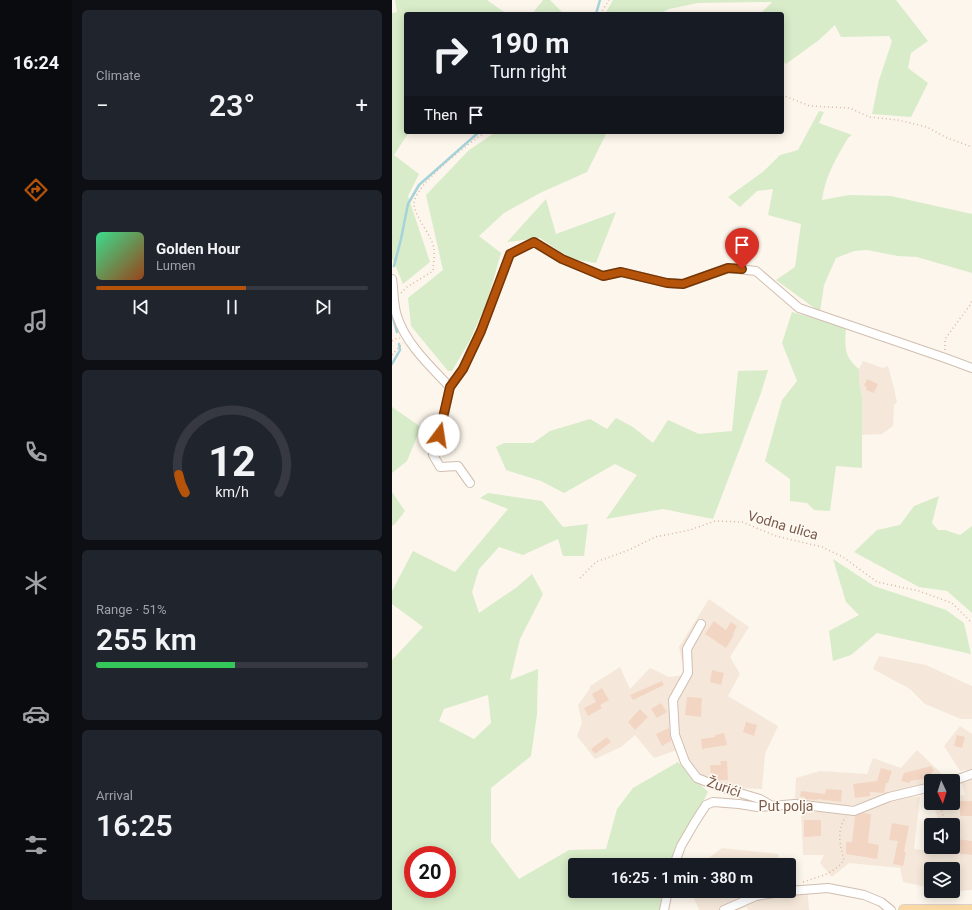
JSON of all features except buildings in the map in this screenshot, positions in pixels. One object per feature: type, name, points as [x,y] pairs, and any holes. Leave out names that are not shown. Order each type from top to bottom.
[{"type":"main road","points":[[904,910],[972,910]]},
{"type":"street","points":[[470,483],[458,466],[440,467],[433,455],[442,424],[450,387],[463,369],[481,331],[510,254],[534,242],[562,259],[603,276],[621,272],[667,283],[683,284],[728,268],[756,270],[799,308],[972,368]]},
{"type":"street","points":[[392,279],[397,315],[408,336],[424,359],[450,387]]},
{"type":"street","name":"Žurići","points":[[701,624],[687,649],[688,673],[673,700],[675,735],[685,762],[697,778],[720,787],[760,799],[773,806]]},
{"type":"street","points":[[960,778],[972,774]]},
{"type":"street","name":"Put polja","points":[[677,858],[685,840],[706,805],[713,802],[758,807],[803,805],[854,810],[889,797],[924,789]]},
{"type":"street","points":[[796,890],[828,888],[864,895],[881,902],[892,910]]},
{"type":"street","points":[[664,910],[667,898]]},
{"type":"street","points":[[724,910],[751,898]]},
{"type":"path","points":[[601,12],[608,0]]},
{"type":"path","points":[[784,96],[810,106],[850,108],[868,117],[898,120],[928,127],[945,137],[972,147]]},
{"type":"path","points":[[394,298],[407,287],[433,271],[434,248],[421,223],[414,204],[417,193],[428,179],[467,145],[483,134]]},
{"type":"path","points":[[945,358],[945,339],[970,305],[972,300]]},
{"type":"path","points":[[392,355],[408,336]]},
{"type":"path","name":"Vodna ulica","points":[[580,578],[596,562],[629,550],[655,537],[690,530],[714,521],[742,522],[776,536],[822,547],[843,557],[877,582],[919,591],[952,603],[972,623]]},
{"type":"path","points":[[799,883],[826,874],[839,866],[844,860],[840,842],[840,827],[845,818],[854,810]]},
{"type":"shaded area","points":[[863,361],[883,368],[888,366],[894,388],[897,402],[894,405],[893,426],[882,434],[862,435],[862,397],[859,369]]},
{"type":"shaded area","points":[[709,599],[749,627],[730,657],[740,674],[728,696],[778,726],[765,754],[762,789],[737,788],[707,778],[683,763],[677,750],[654,758],[635,735],[621,747],[595,759],[577,736],[582,723],[578,705],[589,690],[590,686],[620,667],[630,689],[650,668],[669,677],[685,675],[679,647]]},
{"type":"shaded area","points":[[879,656],[926,665],[972,686],[972,719],[961,719],[925,704],[910,689],[873,669]]},
{"type":"shaded area","points":[[960,726],[972,734],[972,769],[960,771],[944,746]]},
{"type":"shaded area","points":[[917,750],[942,774],[924,774],[924,785],[891,792],[854,805],[833,806],[795,802],[796,778],[820,771],[867,774],[873,758],[901,768]]},
{"type":"shaded area","points":[[972,778],[972,890],[960,891],[960,862],[924,862],[924,886],[903,882],[900,868],[849,863],[832,877],[820,863],[824,855],[803,855],[801,812],[842,812],[900,795],[920,797],[914,849],[924,850],[924,854],[960,854],[960,818],[938,818],[935,810],[960,810],[960,796],[965,795],[961,781]]},
{"type":"shaded area","points":[[722,848],[778,854],[778,858],[708,858]]},
{"type":"shaded area","points":[[796,885],[807,885],[809,910],[748,910],[747,907],[740,910],[699,910],[694,898],[796,898]]},
{"type":"green space","points":[[395,0],[487,0],[504,12],[404,12],[404,134],[408,134],[394,155],[419,174],[408,196],[430,262],[403,284],[392,258],[392,13],[397,12]]},
{"type":"green space","points":[[543,0],[550,0],[562,12],[534,12]]},
{"type":"green space","points":[[613,0],[896,0],[928,41],[911,53],[908,68],[928,83],[911,117],[872,114],[879,80],[892,41],[889,36],[841,37],[835,25],[819,40],[786,64],[784,62],[784,12],[762,12],[772,2],[698,3],[669,9],[663,12],[606,12]]},
{"type":"green space","points":[[819,111],[824,112],[819,123],[852,135],[848,138],[832,168],[823,192],[822,200],[849,195],[891,196],[972,214],[972,273],[917,257],[898,256],[867,250],[854,251],[836,258],[824,285],[820,312],[776,280],[795,267],[801,224],[768,215],[773,189],[757,191],[740,207],[728,197],[764,171],[780,155],[798,150]]},
{"type":"green space","points":[[493,134],[606,134],[587,172],[540,193],[504,213],[479,236],[501,253],[487,302],[469,342],[452,371],[448,371],[411,326],[408,298],[443,270],[426,195],[469,150]]},
{"type":"green space","points":[[546,199],[556,234],[616,212],[596,263],[571,259],[540,238],[507,242]]},
{"type":"green space","points":[[792,312],[846,327],[846,350],[850,360],[859,369],[862,397],[862,468],[836,466],[830,511],[814,510],[807,503],[790,501],[790,479],[765,461],[782,400],[797,381],[782,343]]},
{"type":"green space","points":[[768,370],[761,393],[713,519],[663,509],[606,519],[637,475],[615,464],[564,493],[541,481],[506,470],[496,447],[504,443],[533,443],[550,431],[590,419],[607,429],[616,418],[633,427],[653,443],[668,420],[699,434],[732,431],[738,371]]},
{"type":"green space","points":[[392,407],[421,427],[407,461],[392,473]]},
{"type":"green space","points":[[392,492],[405,511],[392,526]]},
{"type":"green space","points":[[488,493],[542,501],[563,527],[588,524],[584,556],[563,556],[558,539],[523,555],[499,547],[479,569],[472,592],[479,613],[517,587],[532,574],[543,594],[520,639],[510,680],[538,669],[537,714],[531,756],[491,788],[491,842],[519,879],[569,850],[606,849],[617,809],[633,788],[678,762],[708,792],[674,858],[568,858],[568,898],[661,898],[660,910],[392,910],[392,660],[423,627],[392,604],[392,591],[413,551],[455,572],[508,509],[480,498]],"holes":[[[488,695],[491,723],[474,739],[439,721],[444,709]]]},
{"type":"green space","points":[[939,496],[932,523],[938,530],[945,530],[960,535],[972,526],[972,613],[947,591],[919,587],[854,552],[877,530],[900,525],[914,506]]},
{"type":"green space","points":[[833,559],[874,586],[946,610],[964,623],[971,654],[877,633],[851,655],[833,661],[829,631],[859,615],[846,602]]},
{"type":"waterway","points":[[597,12],[600,0]]},
{"type":"waterway","points":[[394,266],[408,204],[419,185],[477,134]]},
{"type":"waterway","points":[[392,314],[397,332]]},
{"type":"waterway","points":[[392,364],[400,350],[399,344]]},
{"type":"route","points":[[439,435],[450,387],[463,369],[481,331],[510,254],[534,242],[562,259],[603,276],[621,272],[667,283],[683,284],[728,268],[742,269]]}]
